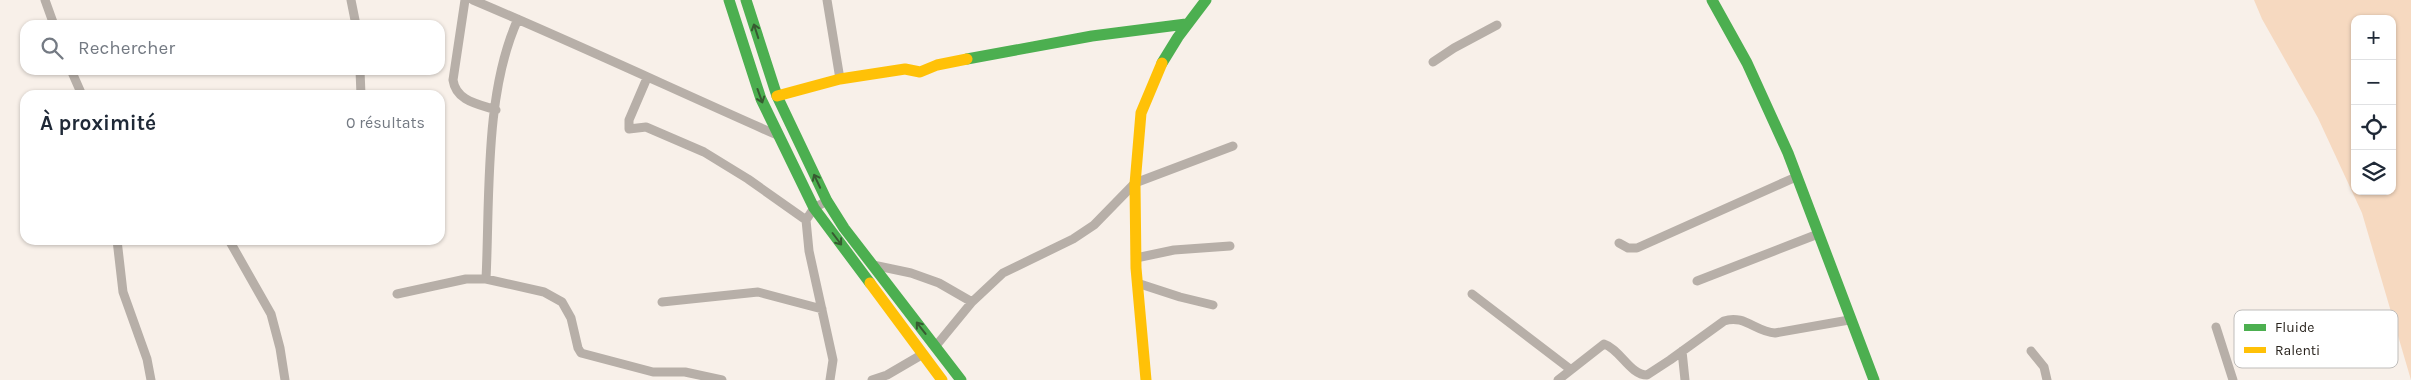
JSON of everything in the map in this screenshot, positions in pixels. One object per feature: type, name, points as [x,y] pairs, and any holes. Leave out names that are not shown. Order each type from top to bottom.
[{"type":"street","points":[[45,0],[52,20]]},
{"type":"street","points":[[351,0],[355,20]]},
{"type":"street","points":[[465,0],[453,80],[454,90],[462,98],[496,110]]},
{"type":"street","points":[[473,0],[776,135]]},
{"type":"street","points":[[729,0],[761,99],[776,135],[814,208],[942,380]]},
{"type":"street","points":[[746,0],[776,96],[827,202],[961,380]]},
{"type":"street","points":[[827,0],[840,79]]},
{"type":"street","points":[[1146,380],[1137,283],[1135,183],[1144,105],[1164,62],[1186,24],[1206,0]]},
{"type":"street","points":[[1712,2],[1747,63],[1788,153],[1849,320],[1874,380]]},
{"type":"street","points":[[486,279],[496,110],[502,65],[509,40],[518,19]]},
{"type":"street","points":[[776,96],[840,79],[905,69],[920,72],[937,65],[1000,52],[1121,32],[1186,24]]},
{"type":"street","points":[[1433,62],[1454,48],[1497,25]]},
{"type":"street","points":[[73,75],[80,90]]},
{"type":"street","points":[[360,75],[361,90]]},
{"type":"street","points":[[647,78],[629,120],[630,129],[646,127],[704,152],[748,179],[806,220]]},
{"type":"street","points":[[936,347],[972,302],[1003,273],[1094,226],[1135,183],[1233,146]]},
{"type":"street","points":[[1619,244],[1628,248],[1637,248],[1796,177]]},
{"type":"street","points":[[827,202],[814,208],[806,220],[809,251],[833,360],[830,380]]},
{"type":"street","points":[[1697,281],[1818,234]]},
{"type":"street","points":[[118,245],[123,292],[147,359],[151,380]]},
{"type":"street","points":[[232,245],[271,314],[280,348],[285,380]]},
{"type":"street","points":[[1136,258],[1174,250],[1230,246]]},
{"type":"street","points":[[873,265],[911,273],[939,283],[972,302]]},
{"type":"street","points":[[396,294],[466,280],[486,279],[544,292],[562,302],[571,318],[578,348],[581,352],[653,372],[684,372],[722,380]]},
{"type":"street","points":[[1137,283],[1213,305]]},
{"type":"street","points":[[662,302],[758,292],[822,309]]},
{"type":"street","points":[[1472,294],[1570,369]]},
{"type":"street","points":[[1558,380],[1604,344],[1611,346],[1641,375],[1647,375],[1724,321],[1732,318],[1738,318],[1767,333],[1849,320]]},
{"type":"street","points":[[2216,327],[2233,380]]},
{"type":"street","points":[[2032,350],[2044,367],[2047,380]]},
{"type":"street","points":[[1682,351],[1685,380]]},
{"type":"street","points":[[872,380],[886,375],[923,354]]},
{"type":"shaded area","points":[[2254,0],[2411,0],[2411,380],[2398,336],[2398,310],[2390,310],[2362,213],[2354,195],[2396,195],[2396,15],[2351,15],[2351,189],[2318,118],[2262,19]]},
{"type":"traffic: fast","points":[[729,0],[761,99],[814,208],[870,283]]},
{"type":"traffic: fast","points":[[746,0],[777,96],[827,201],[844,228],[961,380]]},
{"type":"traffic: fast","points":[[1162,63],[1178,37],[1206,0]]},
{"type":"traffic: fast","points":[[1712,0],[1747,63],[1788,153],[1874,380]]},
{"type":"traffic: fast","points":[[967,59],[1092,36],[1186,24]]},
{"type":"traffic: slow","points":[[777,96],[840,79],[905,69],[920,72],[937,65],[967,59]]},
{"type":"traffic: slow","points":[[1146,380],[1136,268],[1135,184],[1141,113],[1162,63]]},
{"type":"traffic: slow","points":[[870,283],[942,380]]}]
